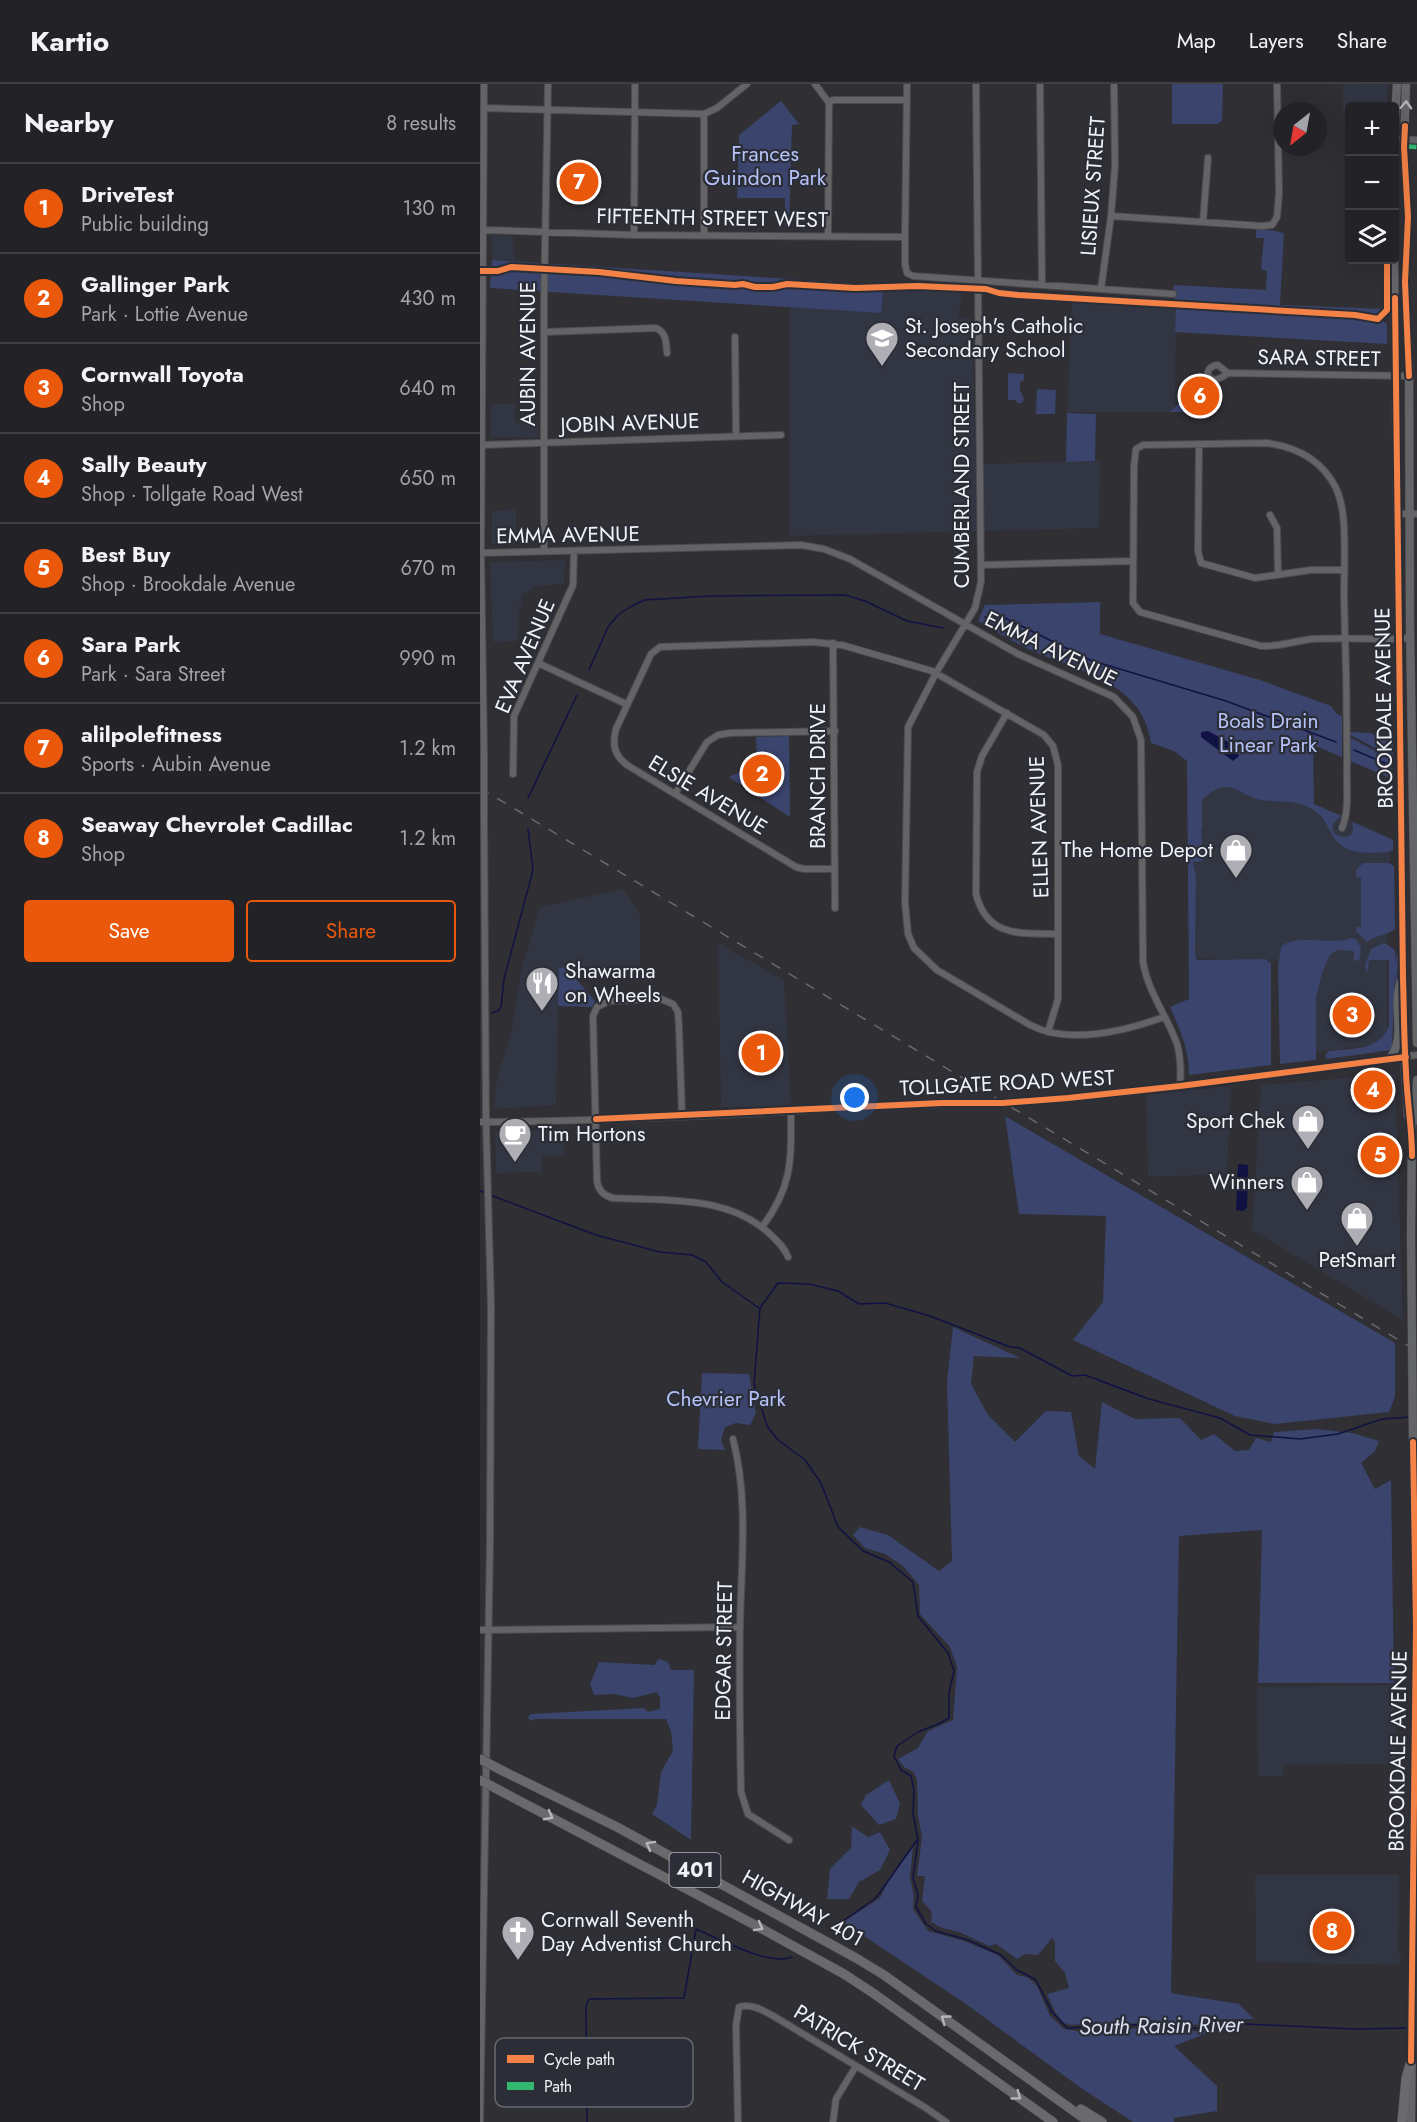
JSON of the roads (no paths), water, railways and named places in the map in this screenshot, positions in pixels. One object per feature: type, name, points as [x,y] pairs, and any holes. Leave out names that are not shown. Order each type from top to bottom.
[{"type":"highway","name":"HIGHWAY 401","points":[[480,1759],[617,1827],[856,1958],[884,1975],[1089,2122]]},
{"type":"highway","name":"HIGHWAY 401","points":[[480,1780],[844,1974],[1053,2122]]},
{"type":"highway","points":[[1402,2122],[1406,2079],[1411,2061]]},
{"type":"highway","points":[[1030,2079],[1048,2087],[1102,2122]]},
{"type":"main road","points":[[1396,102],[1397,84]]},
{"type":"main road","name":"BROOKDALE AVENUE","points":[[1406,84],[1404,140],[1408,217],[1406,282],[1413,514],[1410,638],[1415,820],[1417,1043]]},
{"type":"main road","name":"BROOKDALE AVENUE","points":[[1394,264],[1403,978],[1408,1116],[1412,1125]]},
{"type":"main road","points":[[1389,1059],[1394,1053],[1397,1041],[1398,990],[1403,978]]},
{"type":"main road","name":"BROOKDALE AVENUE","points":[[1412,2122],[1416,1627],[1411,1236],[1412,1125],[1416,1114],[1417,1080]]},
{"type":"street","points":[[480,2122],[491,1305],[488,1185],[483,1122],[484,754],[480,553],[484,84]]},
{"type":"street","name":"AUBIN AVENUE","points":[[544,552],[548,84]]},
{"type":"street","points":[[634,235],[635,84]]},
{"type":"street","points":[[484,108],[704,114],[717,108],[747,84]]},
{"type":"street","points":[[815,84],[829,103],[828,236]]},
{"type":"street","points":[[907,84],[904,237],[907,273],[913,276],[1173,294]]},
{"type":"street","name":"CUMBERLAND STREET","points":[[976,84],[982,565],[978,599],[966,625],[910,721],[907,735],[905,902],[908,934],[914,948],[937,970],[1030,1025],[1048,1032],[1062,1035],[1111,1032],[1164,1017]]},
{"type":"street","points":[[1040,84],[1042,285]]},
{"type":"street","name":"LISIEUX STREET","points":[[1101,289],[1115,166],[1114,84]]},
{"type":"street","points":[[1111,216],[1267,226],[1276,220],[1279,193],[1277,84]]},
{"type":"street","points":[[829,103],[833,100],[906,100]]},
{"type":"street","points":[[704,114],[704,235]]},
{"type":"street","points":[[1399,139],[1417,140]]},
{"type":"street","points":[[1203,222],[1208,158]]},
{"type":"street","name":"FIFTEENTH STREET WEST","points":[[484,230],[634,235],[904,237]]},
{"type":"street","points":[[545,333],[656,328],[662,331],[665,337],[667,353]]},
{"type":"street","points":[[735,337],[736,436]]},
{"type":"street","name":"SARA STREET","points":[[1228,373],[1409,376]]},
{"type":"street","name":"JOBIN AVENUE","points":[[481,445],[544,441],[781,435]]},
{"type":"street","points":[[1342,828],[1346,818],[1345,639],[1344,570],[1344,521],[1336,488],[1329,476],[1311,458],[1283,445],[1267,443],[1143,445],[1136,449],[1134,604],[1140,612],[1261,646],[1314,639],[1345,639],[1399,639],[1410,638]]},
{"type":"street","points":[[1199,444],[1197,551],[1199,560],[1207,565],[1255,578],[1320,570],[1344,570]]},
{"type":"street","points":[[1398,514],[1413,514]]},
{"type":"street","points":[[1270,515],[1276,528],[1278,575]]},
{"type":"street","name":"EMMA AVENUE","points":[[480,553],[801,545],[816,547],[850,559],[1018,654],[1114,697],[1129,711],[1141,738],[1143,962],[1146,977],[1179,1052],[1180,1086]]},
{"type":"street","name":"EVA AVENUE","points":[[513,774],[513,718],[573,585],[574,551]]},
{"type":"street","points":[[982,565],[1133,561]]},
{"type":"street","name":"ELLEN AVENUE","points":[[626,704],[651,654],[660,647],[833,643],[936,673],[1044,735],[1053,746],[1056,755],[1058,999],[1048,1032]]},
{"type":"street","name":"BRANCH DRIVE","points":[[833,643],[835,908]]},
{"type":"street","points":[[537,663],[626,704]]},
{"type":"street","name":"ELSIE AVENUE","points":[[626,704],[613,740],[616,753],[625,764],[796,867],[835,869]]},
{"type":"street","points":[[1007,713],[982,756],[977,772],[976,894],[985,915],[1001,929],[1016,933],[1058,934]]},
{"type":"street","points":[[675,794],[707,742],[718,735],[835,731]]},
{"type":"street","points":[[1401,820],[1415,820]]},
{"type":"street","points":[[682,1115],[679,1027],[676,1007],[665,1000],[609,1000],[597,1007],[593,1016],[599,1189],[613,1198],[698,1202],[741,1214],[762,1227],[786,1250],[788,1257]]},
{"type":"street","name":"TOLLGATE ROAD WEST","points":[[483,1122],[1003,1102],[1180,1086],[1417,1056]]},
{"type":"street","points":[[762,1227],[780,1199],[789,1174],[791,1111]]},
{"type":"street","name":"EDGAR STREET","points":[[733,1439],[744,1512],[740,1627],[741,1792],[748,1814],[789,1840]]},
{"type":"street","points":[[480,1630],[740,1627]]},
{"type":"street","name":"PATRICK STREET","points":[[738,2122],[736,2025],[739,2007],[745,2005],[753,2006],[775,2017],[946,2122]]},
{"type":"street","points":[[833,2122],[836,2099],[856,2066]]},
{"type":"waterway","points":[[589,670],[608,627],[618,615],[644,600],[711,596],[845,595],[865,601],[907,621],[943,628]]},
{"type":"waterway","points":[[985,617],[1003,617],[1090,660],[1226,701],[1336,742]]},
{"type":"waterway","points":[[528,798],[577,695]]},
{"type":"waterway","points":[[1354,750],[1387,764]]},
{"type":"waterway","points":[[492,1013],[501,1007],[504,979],[533,870],[528,829]]},
{"type":"waterway","points":[[480,1191],[486,1193]]},
{"type":"waterway","points":[[490,1195],[596,1235],[660,1252],[692,1255],[706,1262],[722,1282],[759,1308]]},
{"type":"waterway","name":"South Raisin River","points":[[1410,2028],[1354,2029],[1226,2023],[1206,2029],[1152,2024],[1067,2028],[1052,2012],[1036,1980],[1017,1970],[1001,1955],[968,1940],[936,1931],[926,1924],[916,1907],[918,1895],[913,1878],[918,1840],[913,1813],[914,1790],[911,1776],[901,1770],[894,1756],[897,1746],[918,1732],[949,1718],[949,1692],[954,1671],[948,1653],[918,1616],[913,1582],[889,1562],[863,1551],[838,1527],[821,1483],[805,1460],[777,1439],[767,1426],[754,1384],[760,1308],[778,1283],[809,1284],[838,1291],[859,1304],[885,1303],[930,1316],[1010,1347],[1020,1348],[1072,1376],[1085,1375],[1149,1399],[1220,1418],[1250,1435],[1300,1439],[1338,1434],[1382,1419],[1411,1417]]},
{"type":"waterway","points":[[830,1930],[876,1898],[917,1840]]},
{"type":"waterway","points":[[586,2038],[586,2006],[589,1999],[684,1998],[696,1929],[758,1955],[783,1959],[792,1957]]},
{"type":"waterway","points":[[587,2107],[587,2122]]},
{"type":"railway","points":[[480,788],[1417,1351]]},
{"type":"place","name":"alilpolefitness","points":[[579,182]]},
{"type":"place","name":"St. Joseph's Catholic Secondary School","points":[[882,367]]},
{"type":"place","name":"Sara Park","points":[[1200,396]]},
{"type":"place","name":"Gallinger Park","points":[[762,774]]},
{"type":"place","name":"The Home Depot","points":[[1236,879]]},
{"type":"place","name":"Shawarma on Wheels","points":[[542,1012]]},
{"type":"place","name":"Cornwall Toyota","points":[[1352,1015]]},
{"type":"place","name":"DriveTest","points":[[761,1053]]},
{"type":"place","name":"Sally Beauty","points":[[1373,1090]]},
{"type":"place","name":"Sport Chek","points":[[1308,1150]]},
{"type":"place","name":"Best Buy","points":[[1380,1155]]},
{"type":"place","name":"Tim Hortons","points":[[515,1163]]},
{"type":"place","name":"Winners","points":[[1307,1211]]},
{"type":"place","name":"PetSmart","points":[[1357,1247]]},
{"type":"place","name":"Seaway Chevrolet Cadillac","points":[[1332,1931]]},
{"type":"place","name":"Cornwall Seventh Day Adventist Church","points":[[518,1961]]},
{"type":"park label","name":"Frances Guindon Park","points":[[765,166]]},
{"type":"park label","name":"Boals Drain Linear Park","points":[[1268,733]]},
{"type":"park label","name":"Chevrier Park","points":[[726,1399]]}]
